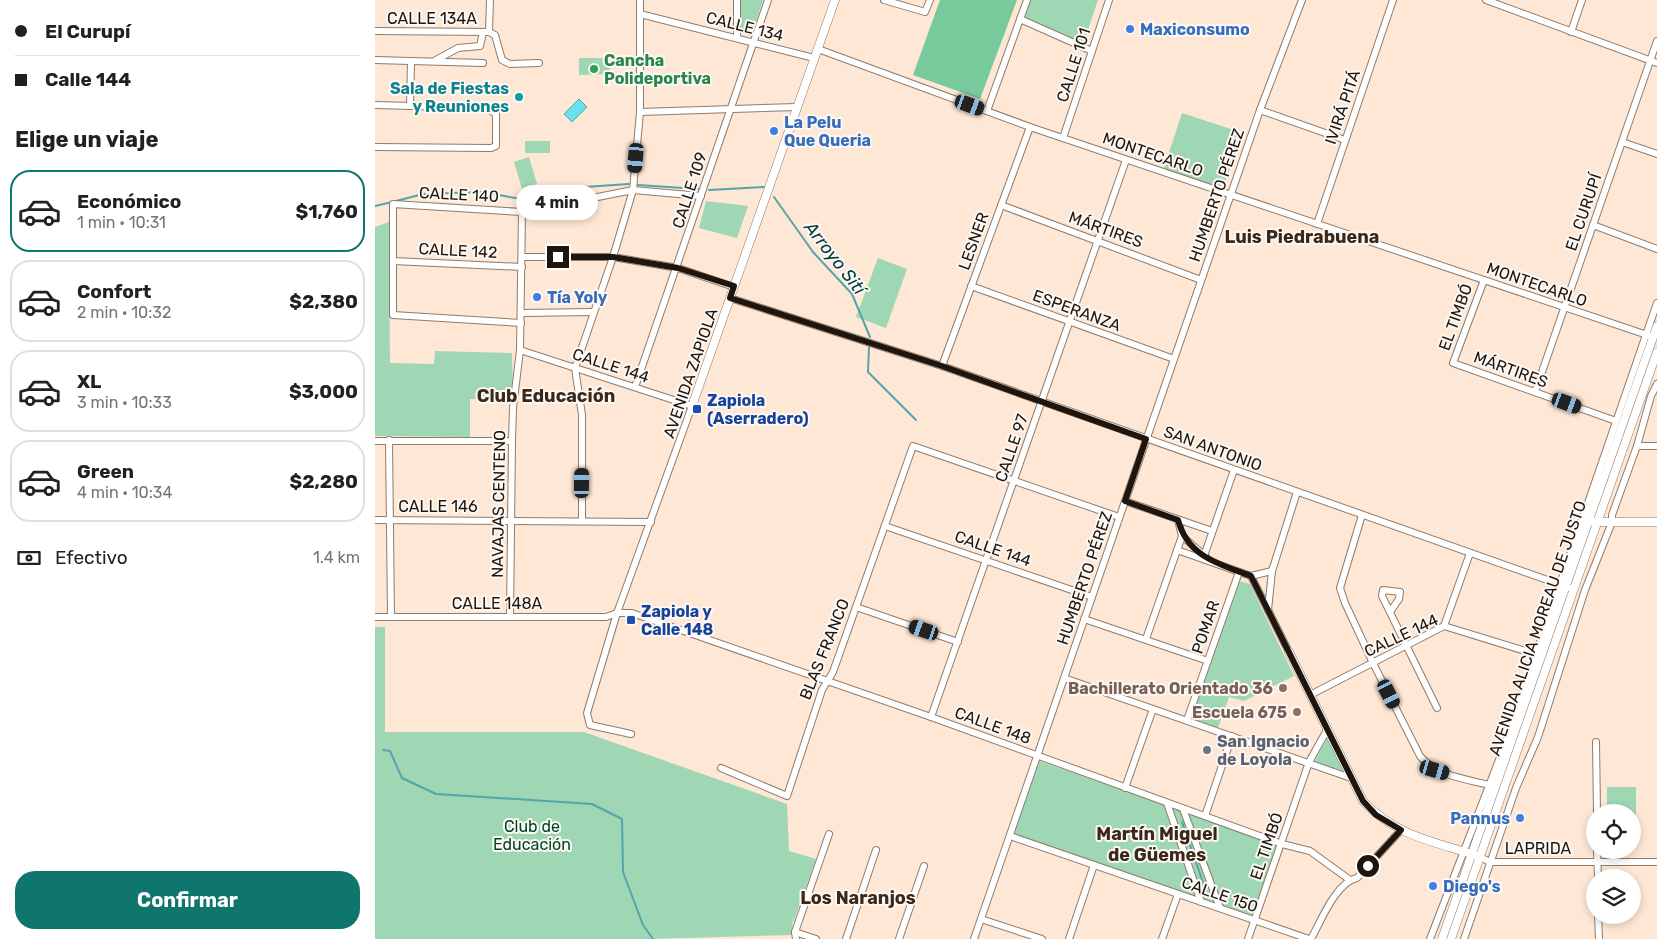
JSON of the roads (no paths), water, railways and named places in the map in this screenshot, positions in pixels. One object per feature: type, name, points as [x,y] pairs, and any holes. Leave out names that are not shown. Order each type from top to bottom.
[{"type":"main road","name":"AVENIDA ZAPIOLA","points":[[693,406],[835,0]]},
{"type":"main road","name":"AVENIDA ALICIA MOREAU DE JUSTO","points":[[1451,939],[1476,856],[1568,587],[1639,364],[1649,336],[1657,326]]},
{"type":"main road","name":"AVENIDA ALICIA MOREAU DE JUSTO","points":[[1568,587],[1597,522],[1655,366],[1657,352]]},
{"type":"main road","points":[[1588,522],[1657,522]]},
{"type":"main road","points":[[1289,652],[1363,801],[1376,815],[1401,830],[1476,856]]},
{"type":"main road","name":"AVENIDA ALICIA MOREAU DE JUSTO","points":[[1442,939],[1476,856]]},
{"type":"street","points":[[433,62],[458,48],[480,46],[486,32],[490,0]]},
{"type":"street","points":[[582,521],[583,415],[575,368],[613,257],[633,190],[640,112],[640,0]]},
{"type":"street","points":[[737,0],[737,38]]},
{"type":"street","name":"CALLE 109","points":[[635,387],[678,268],[768,0]]},
{"type":"street","points":[[884,0],[925,12],[930,0]]},
{"type":"street","points":[[987,111],[1027,0]]},
{"type":"street","name":"CALLE 101","points":[[1063,138],[1109,0]]},
{"type":"street","name":"HUMBERTO PÉREZ","points":[[974,939],[1259,110],[1302,0]]},
{"type":"street","name":"IVIRÁ PITÁ","points":[[1317,224],[1393,0]]},
{"type":"street","points":[[1486,0],[1654,62]]},
{"type":"street","points":[[1571,32],[1582,0]]},
{"type":"street","name":"CALLE 134","points":[[640,14],[814,58]]},
{"type":"street","points":[[1020,19],[1092,52]]},
{"type":"street","name":"CALLE 134A","points":[[375,31],[486,32]]},
{"type":"street","points":[[486,32],[495,35],[502,60],[510,64],[539,63]]},
{"type":"street","name":"EL CURUPÍ","points":[[1535,392],[1622,142],[1654,62],[1657,41]]},
{"type":"street","name":"MONTECARLO","points":[[817,49],[1030,127],[1649,336]]},
{"type":"street","points":[[375,60],[483,63]]},
{"type":"street","points":[[410,106],[411,61]]},
{"type":"street","points":[[375,105],[487,108],[496,114],[496,146],[491,148],[375,147]]},
{"type":"street","points":[[640,112],[797,106]]},
{"type":"street","points":[[1259,110],[1345,140]]},
{"type":"street","name":"LESNER","points":[[942,366],[1030,127]]},
{"type":"street","points":[[1622,142],[1657,154]]},
{"type":"street","name":"CALLE 97","points":[[931,717],[1126,160]]},
{"type":"street","name":"CALLE 140","points":[[393,261],[393,204],[522,212],[633,190],[701,196]]},
{"type":"street","name":"MÁRTIRES","points":[[1001,206],[1201,280]]},
{"type":"street","name":"NAVAJAS CENTENO","points":[[510,617],[512,441],[513,408],[520,350],[522,212]]},
{"type":"street","points":[[1593,226],[1657,249]]},
{"type":"street","points":[[522,257],[613,257],[678,268],[734,286]]},
{"type":"street","points":[[393,261],[393,315],[521,322]]},
{"type":"street","name":"CALLE 142","points":[[393,261],[521,267]]},
{"type":"street","name":"EL TIMBÓ","points":[[1453,363],[1484,280]]},
{"type":"street","name":"ESPERANZA","points":[[971,286],[1174,359]]},
{"type":"street","name":"SAN ANTONIO","points":[[730,298],[1042,400],[1146,439],[1568,587]]},
{"type":"street","points":[[1649,336],[1657,303]]},
{"type":"street","points":[[521,314],[594,312]]},
{"type":"street","name":"CALLE 144","points":[[520,350],[693,406]]},
{"type":"street","name":"MÁRTIRES","points":[[1453,363],[1616,421]]},
{"type":"street","points":[[1430,939],[1489,785],[1535,654],[1568,587],[1616,421],[1639,364],[1655,366]]},
{"type":"street","points":[[1464,939],[1516,788],[1538,737],[1585,590],[1612,522],[1612,515],[1637,446],[1651,396],[1657,384]]},
{"type":"street","name":"AVENIDA ZAPIOLA","points":[[631,734],[590,725],[587,718],[617,613],[693,406]]},
{"type":"street","points":[[375,440],[512,441]]},
{"type":"street","points":[[389,440],[391,617]]},
{"type":"street","name":"BLAS FRANCO","points":[[721,768],[787,796],[821,690],[833,672],[913,446],[1014,481]]},
{"type":"street","points":[[1637,446],[1657,446]]},
{"type":"street","points":[[1204,556],[1234,470]]},
{"type":"street","points":[[1014,481],[1119,517]]},
{"type":"street","points":[[1268,610],[1272,572],[1297,492]]},
{"type":"street","points":[[1125,501],[1213,531]]},
{"type":"street","points":[[1361,515],[1340,588],[1373,663],[1420,756],[1426,764],[1435,770],[1489,785]]},
{"type":"street","name":"CALLE 146","points":[[375,520],[651,522]]},
{"type":"street","points":[[1178,520],[1182,536],[1211,562]]},
{"type":"street","name":"CALLE 144","points":[[885,526],[1092,597]]},
{"type":"street","points":[[1146,639],[1182,536]]},
{"type":"street","points":[[1177,550],[1251,576],[1272,572]]},
{"type":"street","points":[[1444,626],[1471,553]]},
{"type":"street","name":"POMAR","points":[[1187,720],[1239,572]]},
{"type":"street","points":[[1251,576],[1289,652]]},
{"type":"street","points":[[856,607],[957,642]]},
{"type":"street","points":[[1390,612],[1437,708]]},
{"type":"street","name":"CALLE 148A","points":[[375,617],[606,617],[617,613]]},
{"type":"street","name":"CALLE 148","points":[[617,613],[631,613],[931,717],[1282,844],[1310,851],[1351,880]]},
{"type":"street","points":[[1084,619],[1208,661]]},
{"type":"street","name":"CALLE 144","points":[[1310,694],[1444,626],[1535,654]]},
{"type":"street","points":[[1064,678],[1351,778]]},
{"type":"street","points":[[1125,788],[1153,708]]},
{"type":"street","name":"EL TIMBÓ","points":[[1248,939],[1309,762],[1327,730]]},
{"type":"street","points":[[1205,816],[1232,736]]},
{"type":"street","points":[[1596,742],[1597,804]]},
{"type":"street","points":[[1167,803],[1201,902]]},
{"type":"street","points":[[1183,808],[1220,908]]},
{"type":"street","points":[[1310,939],[1333,898],[1351,880],[1357,878],[1401,830]]},
{"type":"street","points":[[816,939],[795,936],[829,834]]},
{"type":"street","name":"CALLE 150","points":[[1009,836],[1310,939]]},
{"type":"street","points":[[846,939],[877,850]]},
{"type":"street","name":"LAPRIDA","points":[[1476,856],[1490,862],[1657,862]]},
{"type":"street","points":[[1597,862],[1597,869]]},
{"type":"street","points":[[1069,939],[1094,865]]},
{"type":"street","points":[[899,939],[924,866]]},
{"type":"street","points":[[1162,939],[1178,894]]},
{"type":"street","points":[[981,919],[1041,939]]},
{"type":"street","points":[[1598,924],[1599,939]]},
{"type":"water","points":[[579,99],[587,107],[572,122],[564,114]]},
{"type":"waterway","name":"Arroyo Sití","points":[[396,201],[423,194],[482,192],[515,198],[585,187],[629,184]]},
{"type":"waterway","name":"Arroyo Sití","points":[[638,185],[699,189]]},
{"type":"waterway","name":"Arroyo Sití","points":[[709,190],[764,187]]},
{"type":"waterway","name":"Arroyo Sití","points":[[774,197],[813,252],[852,294],[870,337]]},
{"type":"waterway","name":"Arroyo Sití","points":[[375,206],[392,202]]},
{"type":"waterway","name":"Arroyo Sití","points":[[869,347],[868,372],[916,420]]},
{"type":"waterway","points":[[383,750],[390,751],[402,778],[436,794],[592,804],[622,819],[623,872],[643,925],[653,939]]},
{"type":"waterway","name":"Arroyo Sití","points":[[1182,822],[1206,891]]},
{"type":"place","name":"Maxiconsumo","points":[[1130,29]]},
{"type":"place","name":"Cancha Polideportiva","points":[[594,69]]},
{"type":"place","name":"Sala de Fiestas y Reuniones","points":[[519,97]]},
{"type":"place","name":"La Pelu Que Queria","points":[[774,131]]},
{"type":"place","name":"Tía Yoly","points":[[537,297]]},
{"type":"place","name":"Zapiola (Aserradero)","points":[[697,409]]},
{"type":"place","name":"Zapiola y Calle 148","points":[[631,620]]},
{"type":"place","name":"Bachillerato Orientado 36","points":[[1283,688]]},
{"type":"place","name":"Escuela 675","points":[[1297,712]]},
{"type":"place","name":"San Ignacio de Loyola","points":[[1207,750]]},
{"type":"place","name":"Pannus","points":[[1520,818]]},
{"type":"place","name":"Diego's","points":[[1433,886]]},
{"type":"district","name":"Luis Piedrabuena","points":[[1302,237]]},
{"type":"district","name":"Club Educación","points":[[546,396]]},
{"type":"district","name":"Martín Miguel de Güemes","points":[[1157,844]]},
{"type":"district","name":"Los Naranjos","points":[[858,898]]},
{"type":"park label","name":"Club de Educación","points":[[532,835]]}]
